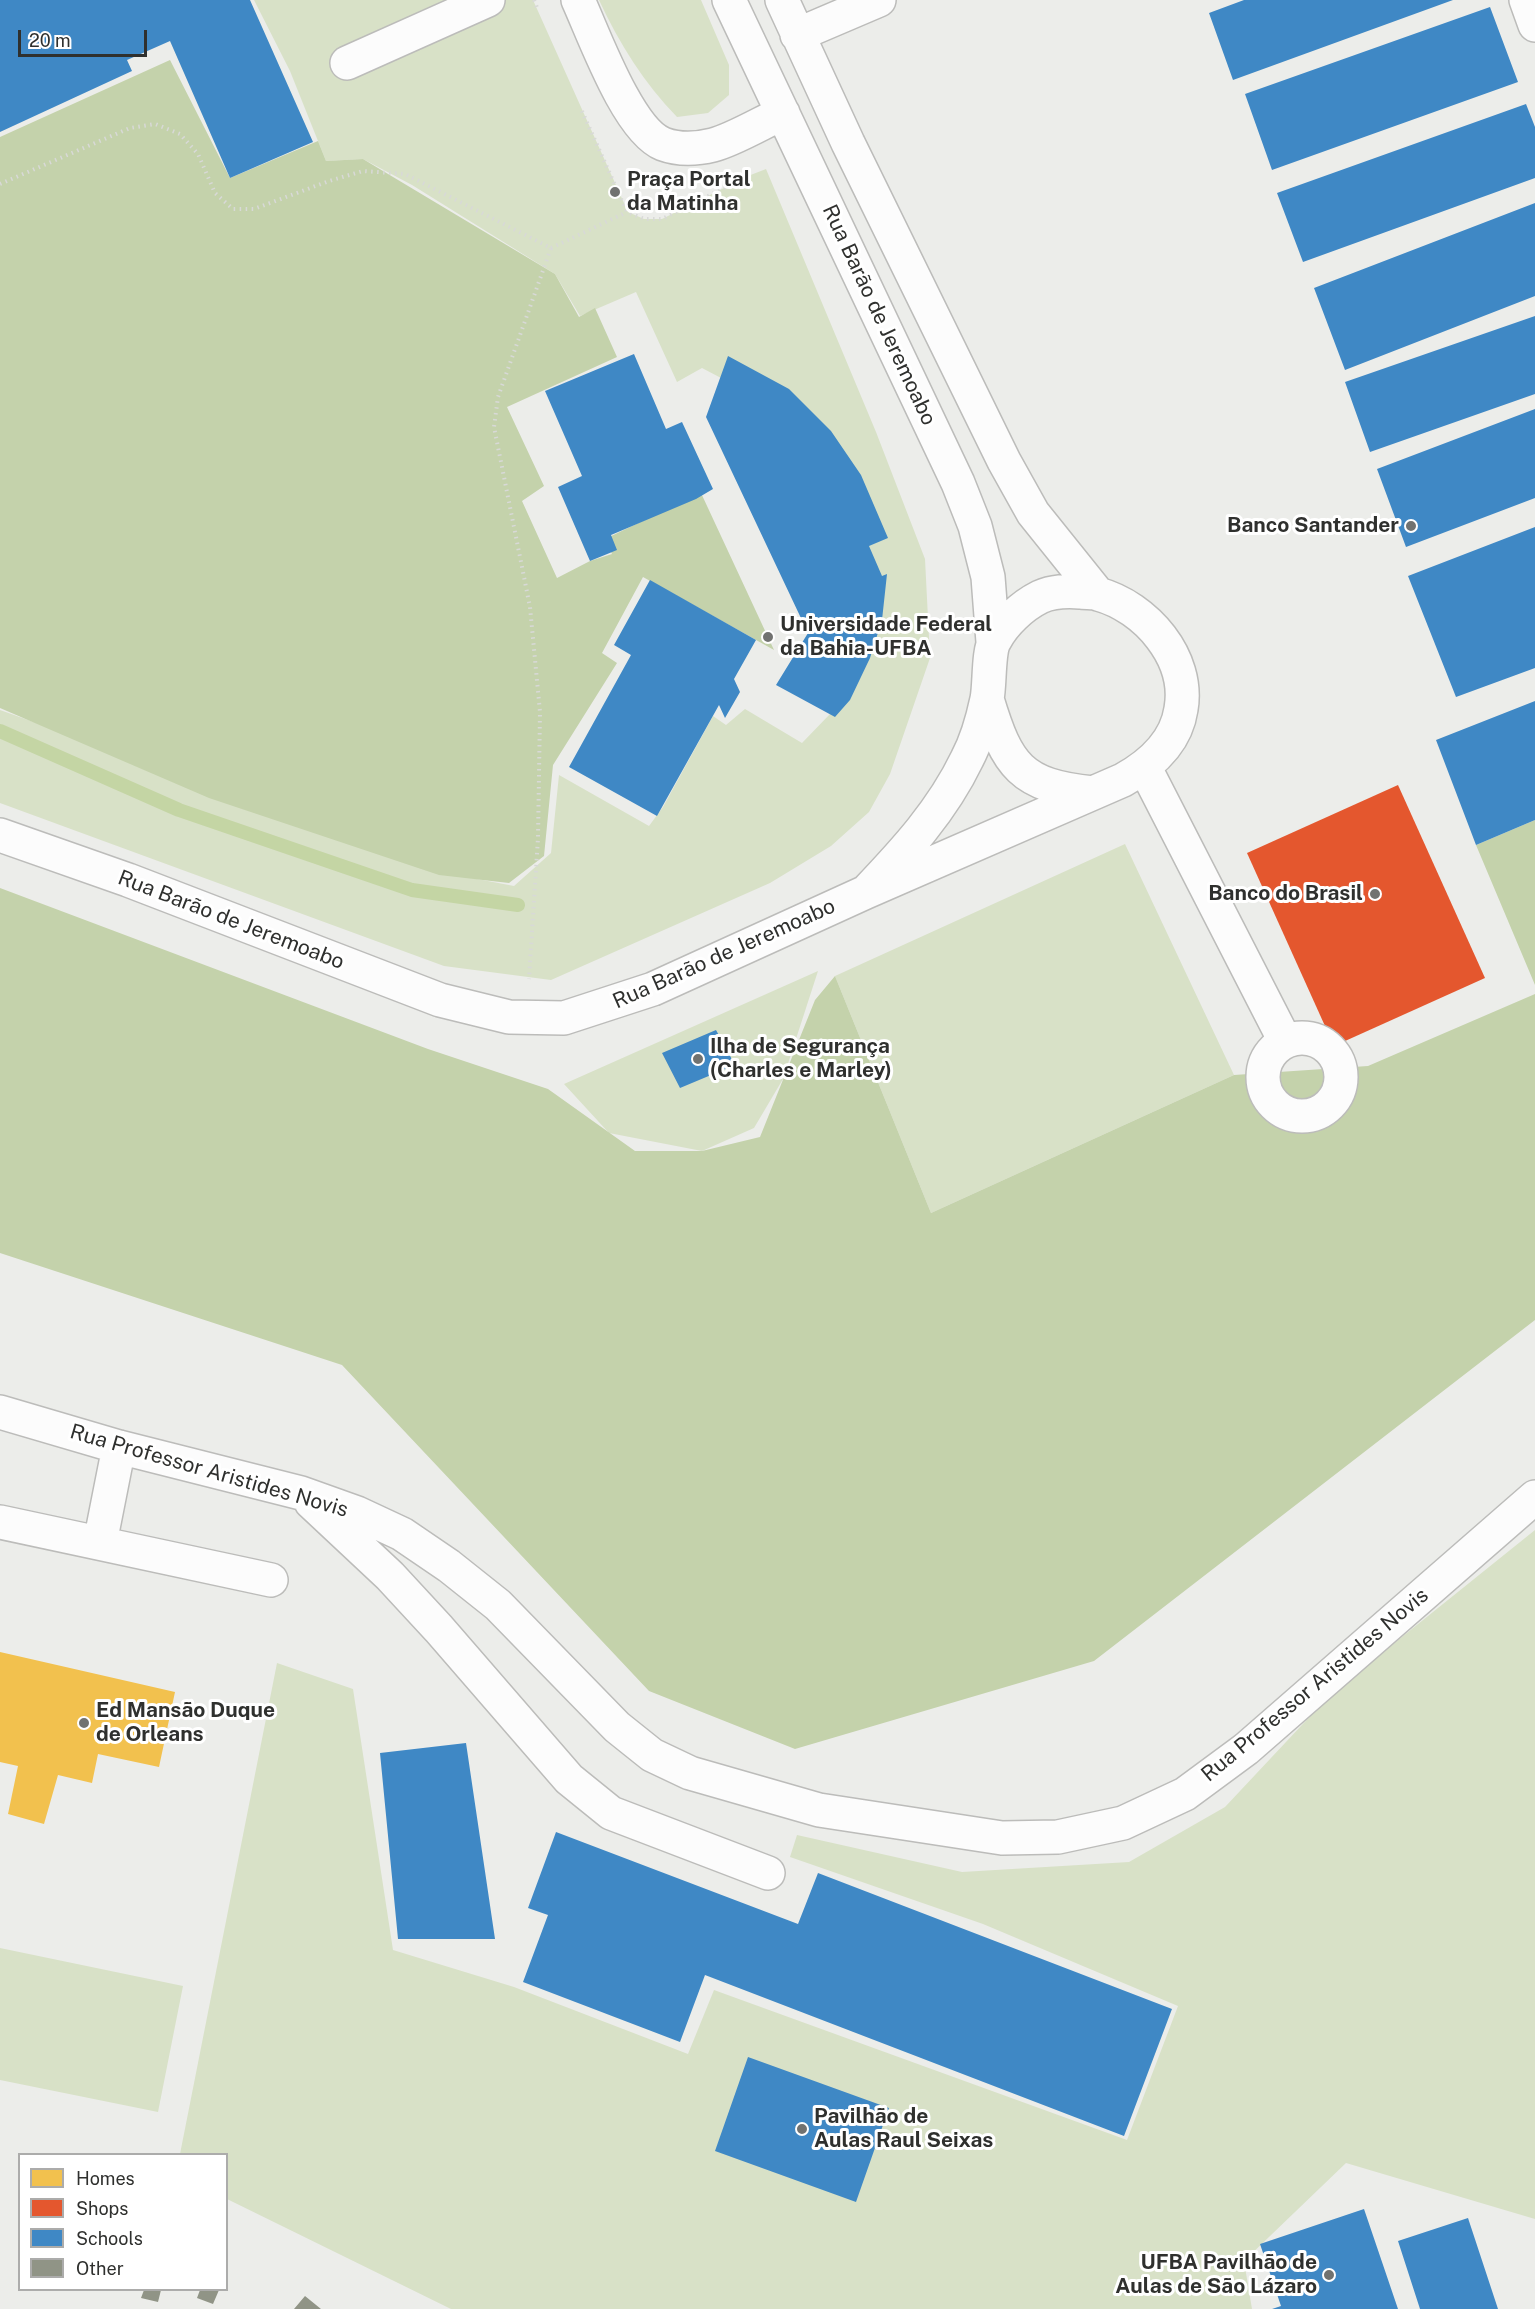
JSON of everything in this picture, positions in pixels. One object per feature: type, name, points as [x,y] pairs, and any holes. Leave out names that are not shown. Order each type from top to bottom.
[{"type":"street","points":[[347,63],[488,0]]},
{"type":"street","points":[[578,0],[621,94],[639,125],[662,143],[687,149],[714,145],[783,113]]},
{"type":"street","name":"Rua Barão de Jeremoabo","points":[[0,835],[128,880],[440,1000],[509,1017],[564,1018],[652,989],[866,892],[912,843],[946,799],[969,757],[987,699],[993,642],[988,577],[975,526],[958,483],[729,0]]},
{"type":"street","points":[[782,0],[1004,461],[1033,513],[1098,594]]},
{"type":"street","points":[[797,35],[879,0]]},
{"type":"street","points":[[1526,0],[1535,25]]},
{"type":"street","points":[[866,892],[1123,780],[1145,768],[1161,752],[1173,733],[1182,709],[1181,678],[1172,654],[1150,623],[1125,606],[1098,594],[1061,591],[1040,597],[1020,610],[993,642]]},
{"type":"street","points":[[987,699],[998,737],[1016,765],[1036,781],[1062,790],[1093,793]]},
{"type":"street","points":[[1145,768],[1285,1041]]},
{"type":"street","name":"Rua Professor Aristides Novis","points":[[0,1412],[119,1448],[301,1493],[357,1513],[402,1534],[449,1566],[498,1605],[617,1727],[652,1755],[690,1773],[819,1810],[1002,1838],[1058,1837],[1122,1822],[1185,1794],[1246,1749],[1535,1497]]},
{"type":"street","points":[[100,1543],[119,1448]]},
{"type":"street","points":[[301,1493],[397,1583],[440,1629],[569,1779],[611,1813],[768,1873]]},
{"type":"street","points":[[0,1522],[271,1580]]},
{"type":"path","points":[[0,184],[130,128],[155,124],[180,134],[198,154],[215,193],[233,209],[254,209],[363,171],[405,174],[551,248]]},
{"type":"path","points":[[528,989],[538,838],[540,712],[530,607],[494,427],[498,397],[551,248],[627,212]]},
{"type":"green space","points":[[254,0],[533,0],[628,212],[644,219],[662,219],[766,169],[876,432],[925,559],[930,658],[890,774],[869,812],[831,846],[770,883],[551,980],[444,966],[0,803],[0,710],[472,878],[514,886],[551,853],[559,775],[649,826],[663,807],[713,716],[726,725],[745,709],[802,743],[830,714],[859,634],[763,400],[702,368],[677,382],[636,292],[580,316],[555,274],[412,185],[363,159],[326,161],[290,71]]},
{"type":"green space","points":[[599,0],[701,0],[729,65],[729,95],[708,113],[677,117],[633,62]]},
{"type":"green space","points":[[170,60],[230,178],[318,141],[326,161],[363,159],[555,274],[579,317],[595,308],[617,357],[507,407],[544,486],[522,501],[557,578],[590,561],[612,554],[605,539],[701,493],[774,650],[643,577],[602,653],[617,663],[553,765],[544,856],[509,883],[439,875],[209,798],[0,708],[0,137]]},
{"type":"green space","points":[[1535,820],[1535,985],[1476,845]]},
{"type":"green space","points":[[1125,844],[1234,1075],[931,1213],[835,976]]},
{"type":"green space","points":[[0,888],[428,1049],[548,1089],[635,1151],[702,1151],[760,1137],[815,1000],[835,976],[931,1213],[1234,1075],[1368,1066],[1535,994],[1535,1320],[1094,1661],[795,1749],[649,1691],[342,1365],[0,1253]]},
{"type":"green space","points":[[818,971],[783,1079],[754,1128],[702,1151],[609,1133],[564,1084]]},
{"type":"green space","points":[[1535,1530],[1535,2219],[1346,2163],[1244,2261],[1252,2309],[451,2309],[228,2199],[228,2153],[180,2153],[277,1663],[353,1689],[393,1950],[514,1987],[688,2054],[714,1990],[1127,2140],[1178,2006],[983,1924],[790,1857],[797,1835],[962,1872],[1129,1862],[1225,1807],[1331,1694]]},
{"type":"green space","points":[[0,1948],[183,1986],[158,2112],[0,2080]]},
{"type":"building: Homes","name":"Ed Mansão Duque de Orleans","points":[[0,1652],[175,1692],[159,1767],[98,1754],[92,1783],[58,1775],[44,1824],[8,1814],[18,1766],[0,1762]]},
{"type":"building: Shops","points":[[1398,785],[1485,978],[1334,1046],[1247,853]]},
{"type":"building: Schools","points":[[0,0],[250,0],[313,142],[230,178],[170,41],[127,60],[132,71],[0,132]]},
{"type":"building: Schools","points":[[1244,0],[1453,0],[1233,80],[1209,13]]},
{"type":"building: Schools","points":[[1490,7],[1518,82],[1272,170],[1245,94]]},
{"type":"building: Schools","points":[[1526,104],[1535,127],[1535,178],[1303,262],[1277,193]]},
{"type":"building: Schools","points":[[1535,203],[1535,296],[1345,370],[1314,288]]},
{"type":"building: Schools","points":[[1535,316],[1535,394],[1370,452],[1345,382]]},
{"type":"building: Schools","points":[[634,354],[666,429],[682,422],[713,489],[696,499],[611,535],[617,550],[590,561],[558,487],[582,476],[545,391]]},
{"type":"building: Schools","points":[[728,356],[789,389],[831,431],[861,475],[888,538],[869,546],[882,576],[887,574],[882,620],[870,658],[850,700],[835,717],[776,685],[808,633],[706,417]]},
{"type":"building: Schools","points":[[1535,409],[1535,498],[1406,547],[1377,469]]},
{"type":"building: Schools","points":[[1535,527],[1535,668],[1456,697],[1408,576]]},
{"type":"building: Schools","points":[[650,580],[756,640],[734,679],[740,692],[725,718],[719,705],[657,816],[569,767],[631,655],[614,645]]},
{"type":"building: Schools","points":[[1535,701],[1535,820],[1476,845],[1436,740]]},
{"type":"building: Schools","name":"Ilha de Segurança (Charles e Marley)","points":[[716,1030],[735,1065],[680,1088],[662,1053]]},
{"type":"building: Schools","points":[[466,1743],[495,1939],[398,1939],[380,1753]]},
{"type":"building: Schools","points":[[556,1832],[798,1924],[818,1873],[1172,2009],[1124,2136],[705,1975],[680,2042],[523,1982],[548,1915],[528,1908]]},
{"type":"building: Schools","name":"Pavilhão de Aulas Raul Seixas","points":[[748,2057],[889,2108],[856,2202],[715,2151]]},
{"type":"building: Schools","name":"UFBA Pavilhão de Aulas de São Lázaro","points":[[1364,2209],[1398,2309],[1272,2309],[1281,2306],[1260,2244]]},
{"type":"building: Schools","points":[[1468,2218],[1498,2309],[1420,2309],[1398,2241]]},
{"type":"building: Other","points":[[144,2291],[161,2291],[158,2302],[141,2298]]},
{"type":"building: Other","points":[[200,2291],[219,2291],[213,2304],[197,2298]]},
{"type":"building: Other","points":[[305,2296],[321,2309],[294,2309]]},
{"type":"waterway","points":[[0,731],[179,810],[412,890],[518,905]]},
{"type":"place","name":"Praça Portal da Matinha","points":[[615,192]]},
{"type":"place","name":"Banco Santander","points":[[1411,526]]},
{"type":"place","name":"Universidade Federal da Bahia-UFBA","points":[[768,637]]},
{"type":"place","name":"Banco do Brasil","points":[[1375,894]]},
{"type":"place","name":"Ilha de Segurança (Charles e Marley)","points":[[698,1059]]},
{"type":"place","name":"Ed Mansão Duque de Orleans","points":[[84,1723]]},
{"type":"place","name":"Pavilhão de Aulas Raul Seixas","points":[[802,2129]]},
{"type":"place","name":"UFBA Pavilhão de Aulas de São Lázaro","points":[[1329,2275]]}]
